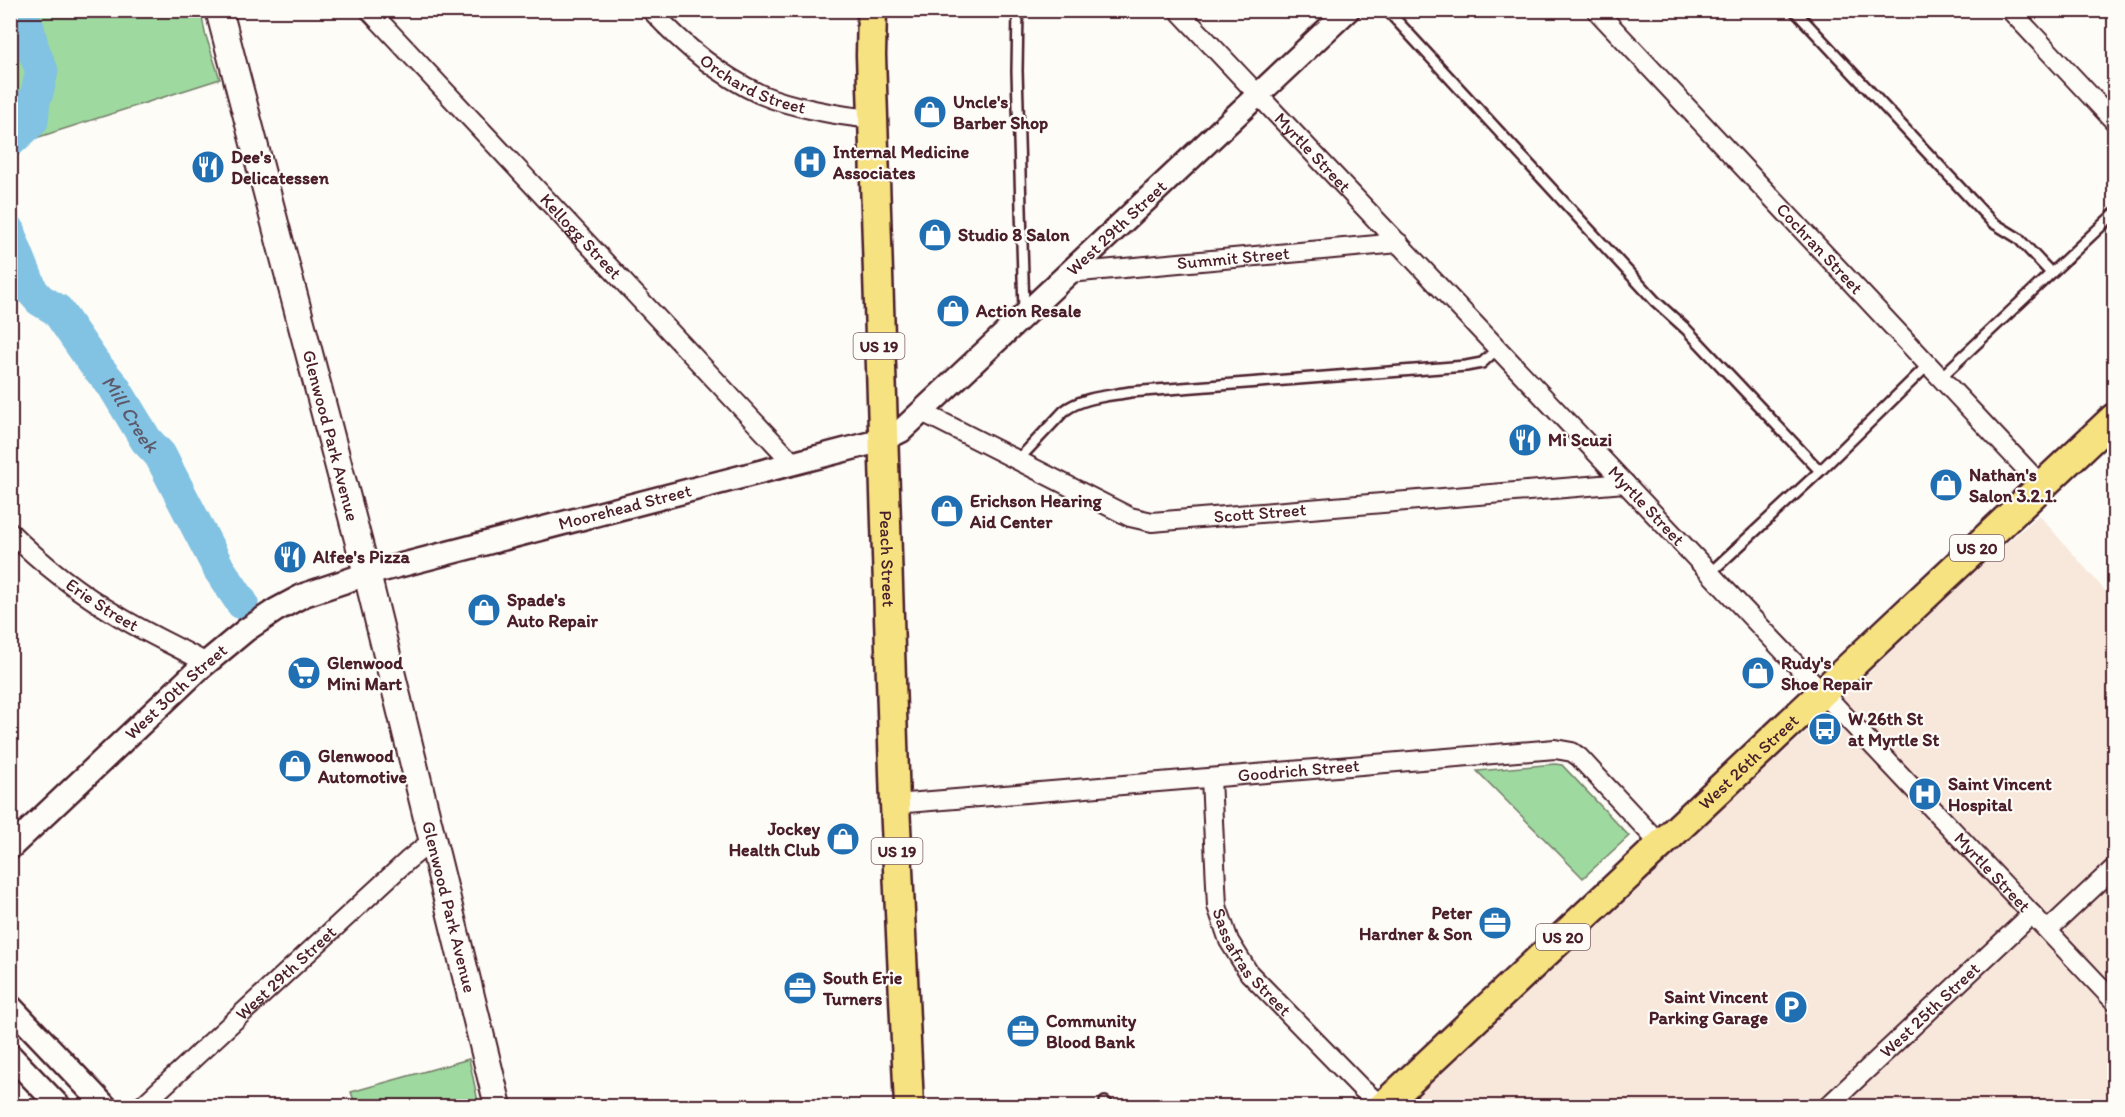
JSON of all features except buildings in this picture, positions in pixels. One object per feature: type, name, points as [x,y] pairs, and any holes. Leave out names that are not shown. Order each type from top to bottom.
[{"type":"main road","name":"Glenwood Park Avenue","points":[[219,10],[367,574],[498,1107]]},
{"type":"main road","name":"Peach Street","points":[[872,10],[872,118],[882,440],[909,1107]]},
{"type":"main road","name":"West 26th Street","points":[[1383,1107],[2115,418]]},
{"type":"street","name":"Kellogg Street","points":[[369,10],[794,463]]},
{"type":"street","name":"Orchard Street","points":[[651,10],[689,48],[759,93],[846,117],[872,118]]},
{"type":"street","name":"Myrtle Street","points":[[1178,10],[2115,1001]]},
{"type":"street","name":"West 29th Street","points":[[882,440],[901,431],[922,412],[1348,10]]},
{"type":"street","name":"Cochran Street","points":[[1596,10],[2042,486]]},
{"type":"street","points":[[2010,10],[2115,121]]},
{"type":"street","name":"Summit Street","points":[[1070,273],[1399,243]]},
{"type":"street","name":"Scott Street","points":[[922,412],[1130,517],[1152,522],[1625,483]]},
{"type":"street","name":"Moorehead Street","points":[[367,574],[882,440]]},
{"type":"street","name":"Erie Street","points":[[10,532],[62,576],[100,604],[206,663]]},
{"type":"street","name":"West 30th Street","points":[[10,848],[206,663],[246,630],[276,610],[304,596],[367,574]]},
{"type":"street","name":"Goodrich Street","points":[[895,804],[1563,749],[1579,757],[1661,845]]},
{"type":"street","name":"Sassafras Street","points":[[1211,778],[1217,906],[1229,941],[1249,973],[1362,1089],[1383,1107]]},
{"type":"street","name":"West 29th Street","points":[[142,1107],[408,860],[433,840]]},
{"type":"street","points":[[2048,930],[2115,868]]},
{"type":"street","name":"West 25th Street","points":[[1828,1107],[2032,914]]},
{"type":"street","points":[[10,1006],[105,1107]]},
{"type":"street","points":[[10,1055],[59,1107]]},
{"type":"lane","points":[[1018,10],[1017,71],[1024,316]]},
{"type":"lane","points":[[1388,10],[1647,292],[1701,344],[1820,471]]},
{"type":"lane","points":[[1794,10],[1992,222],[2018,238],[2051,273]]},
{"type":"lane","points":[[1710,573],[1820,471],[2051,273],[2115,214]]},
{"type":"lane","points":[[1017,461],[1064,411],[1093,399],[1130,392],[1466,366],[1482,363],[1498,348]]},
{"type":"shaded area","name":"Saint Vincent Hospital","points":[[2039,515],[2114,601],[2114,1106],[1406,1106],[1702,826],[1814,725],[1978,568]]},
{"type":"green space","points":[[11,10],[201,11],[205,33],[220,79],[11,146]]},
{"type":"green space","points":[[1562,765],[1629,836],[1583,878],[1477,771]]},
{"type":"green space","points":[[469,1059],[479,1106],[356,1106],[351,1092]]},
{"type":"waterway","name":"Mill Creek","points":[[10,141],[32,121],[34,99],[42,71],[21,10]]},
{"type":"waterway","name":"Mill Creek","points":[[10,232],[32,291],[40,300],[57,310],[93,362],[114,387],[146,440],[160,455],[219,569],[242,603]]},
{"type":"place","name":"Uncle's Barber Shop","points":[[930,112]]},
{"type":"place","name":"Internal Medicine Associates","points":[[810,162]]},
{"type":"place","name":"Dee's Delicatessen","points":[[208,167]]},
{"type":"place","name":"Studio 8 Salon","points":[[935,235]]},
{"type":"place","name":"Action Resale","points":[[953,311]]},
{"type":"place","name":"Mi Scuzi","points":[[1525,440]]},
{"type":"place","name":"Nathan's Salon 3.2.1.","points":[[1946,485]]},
{"type":"place","name":"Erichson Hearing Aid Center","points":[[947,511]]},
{"type":"place","name":"Alfee's Pizza","points":[[290,557]]},
{"type":"place","name":"Spade's Auto Repair","points":[[484,610]]},
{"type":"place","name":"Glenwood Mini Mart","points":[[304,673]]},
{"type":"place","name":"Rudy's Shoe Repair","points":[[1758,673]]},
{"type":"place","name":"W 26th St at Myrtle St","points":[[1825,729]]},
{"type":"place","name":"Glenwood Automotive","points":[[295,766]]},
{"type":"place","name":"Saint Vincent Hospital","points":[[1925,794]]},
{"type":"place","name":"Jockey Health Club","points":[[843,839]]},
{"type":"place","name":"Peter Hardner & Son","points":[[1495,923]]},
{"type":"place","name":"South Erie Turners","points":[[800,988]]},
{"type":"place","name":"Saint Vincent Parking Garage","points":[[1791,1007]]},
{"type":"place","name":"Community Blood Bank","points":[[1023,1031]]}]
